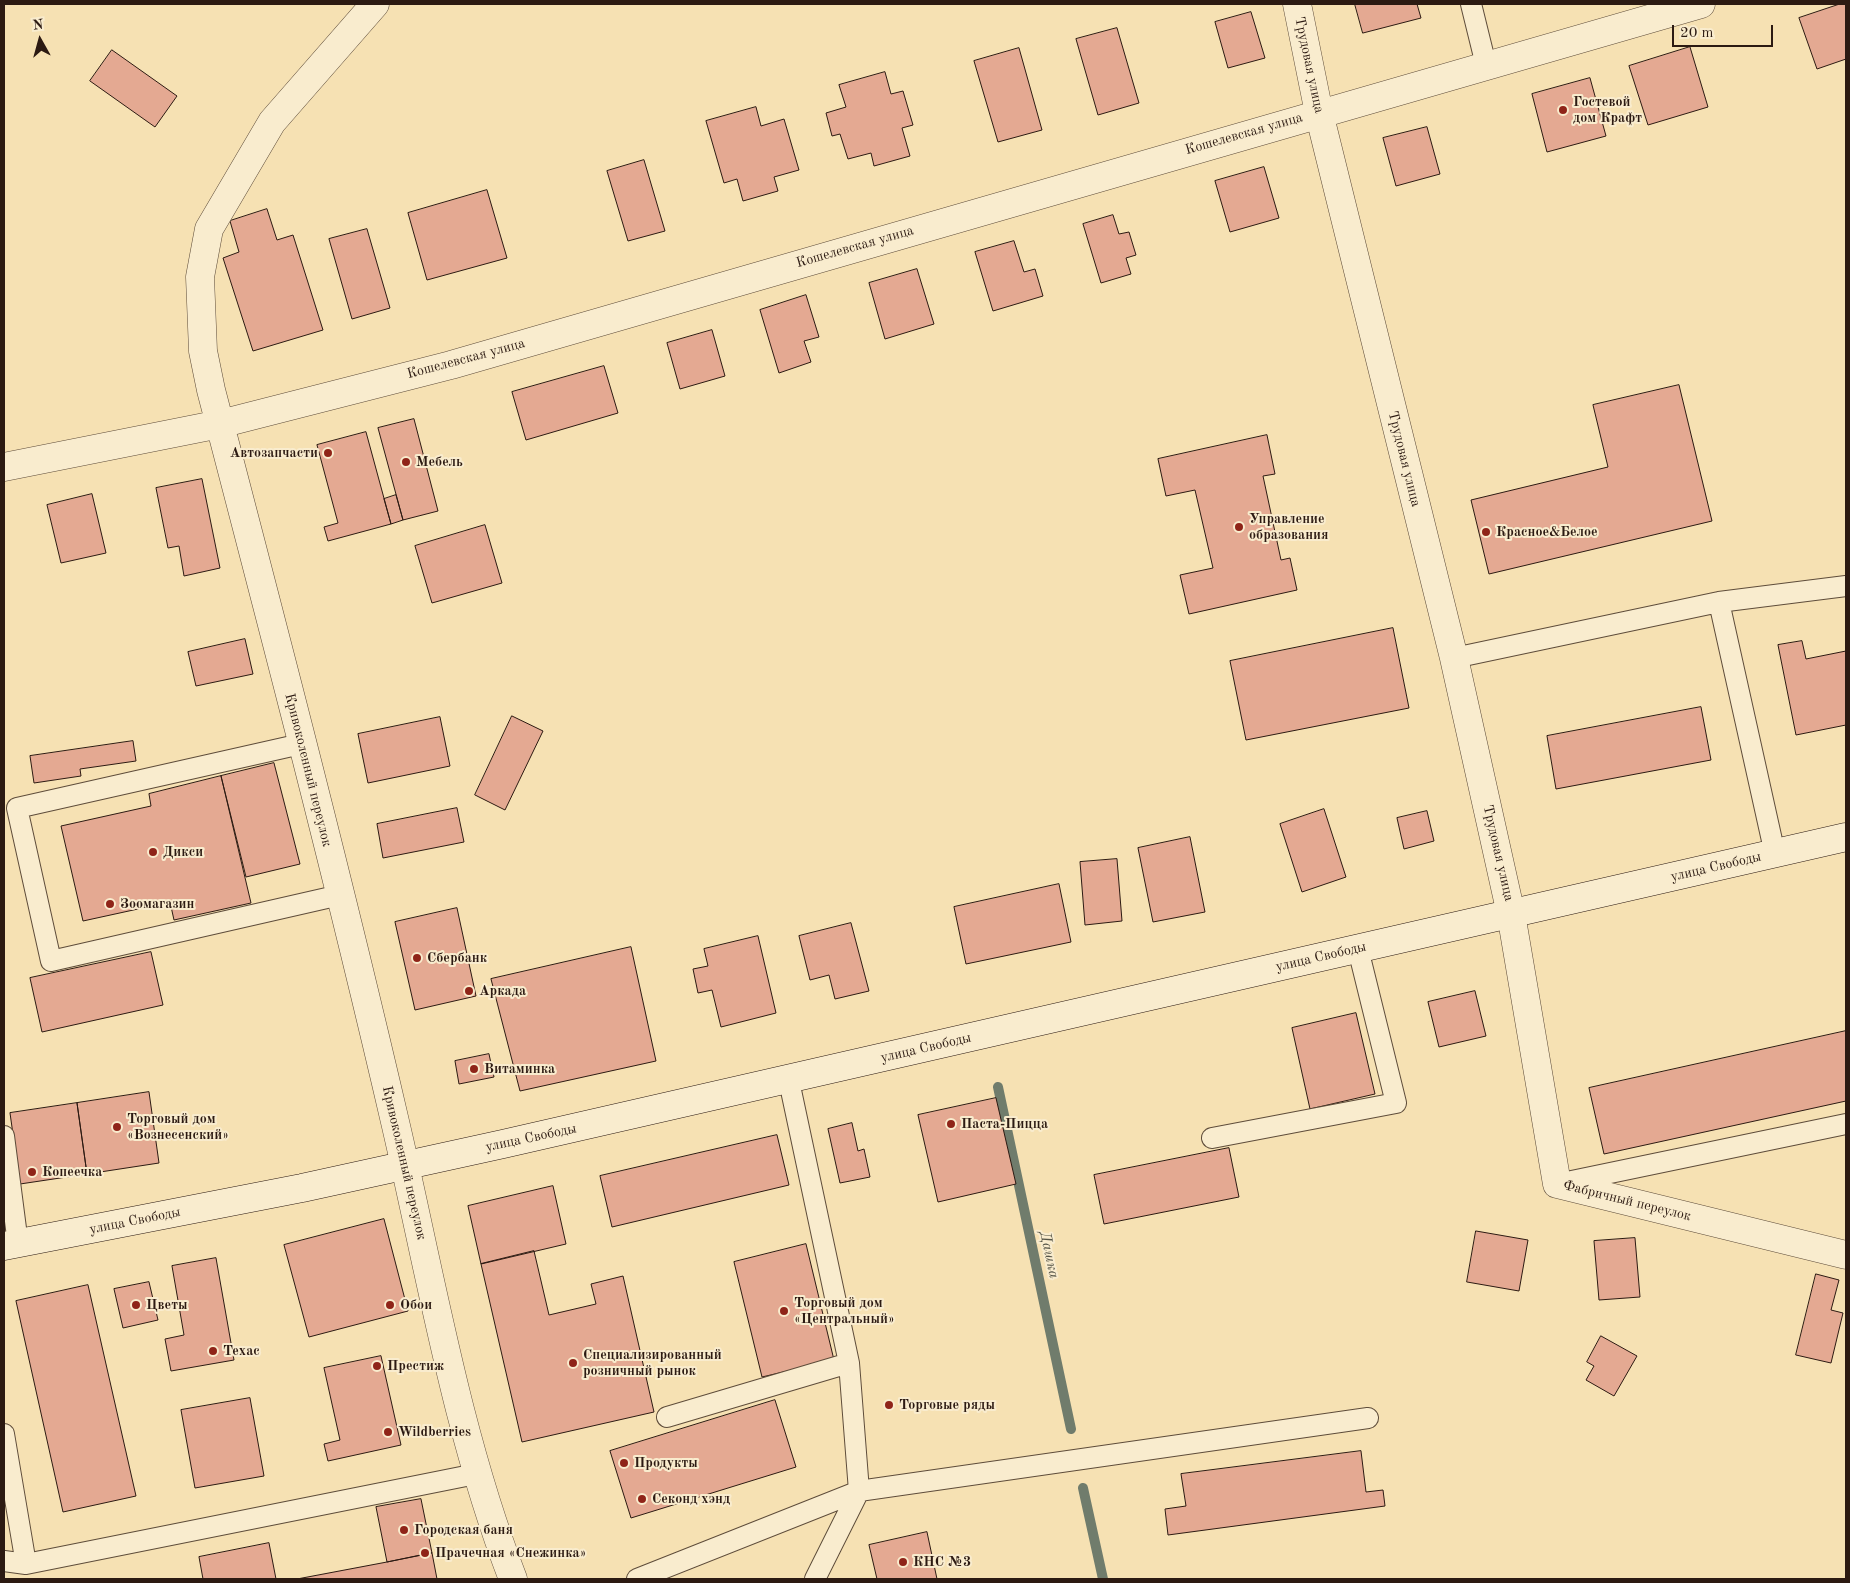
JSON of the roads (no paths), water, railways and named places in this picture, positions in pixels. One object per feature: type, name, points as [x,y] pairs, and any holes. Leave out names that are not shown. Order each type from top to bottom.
[{"type":"street","name":"Кривоколенный переулок","points":[[375,4],[272,122],[209,229],[200,277],[203,350],[220,424],[340,895],[476,1474],[513,1579]]},
{"type":"street","name":"Трудовая улица","points":[[1297,4],[1319,113],[1454,658],[1511,914]]},
{"type":"street","name":"Кошелевская улица","points":[[4,467],[220,424],[451,364],[1701,4]]},
{"type":"street","name":"улица Свободы","points":[[11,1245],[404,1166],[788,1081],[1846,837]]},
{"type":"street","name":"Фабричный переулок","points":[[1511,914],[1557,1184],[1846,1255]]},
{"type":"lane","points":[[1471,4],[1486,65]]},
{"type":"lane","points":[[1454,658],[1719,602],[1846,586]]},
{"type":"lane","points":[[1719,602],[1775,854]]},
{"type":"lane","points":[[301,744],[17,808],[51,961],[340,895]]},
{"type":"lane","points":[[1212,1138],[1396,1103],[1358,949]]},
{"type":"lane","points":[[788,1081],[849,1362],[859,1491],[815,1579]]},
{"type":"lane","points":[[1557,1184],[1846,1124]]},
{"type":"lane","points":[[4,1136],[11,1245]]},
{"type":"lane","points":[[667,1417],[849,1362]]},
{"type":"lane","points":[[637,1579],[859,1491],[1368,1418]]},
{"type":"lane","points":[[4,1434],[26,1564]]},
{"type":"lane","points":[[4,1561],[26,1564],[476,1474]]},
{"type":"waterway","name":"Дашка","points":[[998,1087],[1071,1429]]},
{"type":"waterway","name":"Дашка","points":[[1083,1488],[1103,1579]]},
{"type":"place","name":"Гостевой дом Крафт","points":[[1563,110]]},
{"type":"place","name":"Автозапчасти","points":[[328,453]]},
{"type":"place","name":"Мебель","points":[[406,462]]},
{"type":"place","name":"Управление образования","points":[[1239,527]]},
{"type":"place","name":"Красное&Белое","points":[[1486,532]]},
{"type":"place","name":"Дикси","points":[[153,852]]},
{"type":"place","name":"Зоомагазин","points":[[110,904]]},
{"type":"place","name":"Сбербанк","points":[[417,958]]},
{"type":"place","name":"Аркада","points":[[469,991]]},
{"type":"place","name":"Витаминка","points":[[474,1069]]},
{"type":"place","name":"Паста-Пицца","points":[[951,1124]]},
{"type":"place","name":"Торговый дом «Вознесенский»","points":[[117,1127]]},
{"type":"place","name":"Копеечка","points":[[32,1172]]},
{"type":"place","name":"Цветы","points":[[136,1305]]},
{"type":"place","name":"Обои","points":[[390,1305]]},
{"type":"place","name":"Торговый дом «Центральный»","points":[[784,1311]]},
{"type":"place","name":"Техас","points":[[213,1351]]},
{"type":"place","name":"Специализированный розничный рынок","points":[[573,1363]]},
{"type":"place","name":"Престиж","points":[[377,1366]]},
{"type":"place","name":"Торговые ряды","points":[[889,1405]]},
{"type":"place","name":"Wildberries","points":[[388,1432]]},
{"type":"place","name":"Продукты","points":[[624,1463]]},
{"type":"place","name":"Секонд хэнд","points":[[642,1499]]},
{"type":"place","name":"Городская баня","points":[[404,1530]]},
{"type":"place","name":"Прачечная «Снежинка»","points":[[425,1553]]},
{"type":"place","name":"КНС №3","points":[[903,1562]]}]
